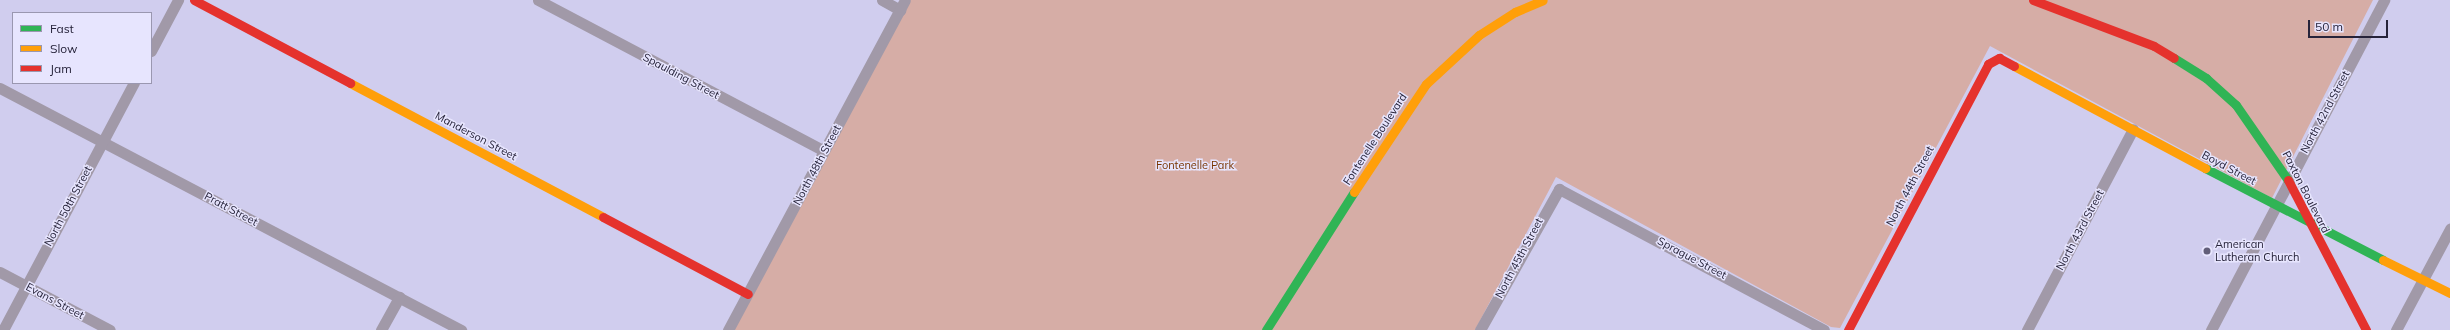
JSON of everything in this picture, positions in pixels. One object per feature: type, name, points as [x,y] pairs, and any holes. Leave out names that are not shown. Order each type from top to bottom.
[{"type":"street","points":[[152,49],[178,0]]},
{"type":"street","name":"Manderson Street","points":[[194,0],[748,294]]},
{"type":"street","name":"Spaulding Street","points":[[538,0],[824,151]]},
{"type":"street","points":[[882,0],[902,5]]},
{"type":"street","name":"Fontenelle Boulevard","points":[[1266,330],[1394,129],[1426,84],[1479,35],[1515,12],[1544,0]]},
{"type":"street","name":"Paxton Boulevard","points":[[2033,0],[2133,36],[2206,78],[2236,105],[2289,180],[2306,220],[2366,330]]},
{"type":"street","name":"North 42nd Street","points":[[2210,330],[2384,0]]},
{"type":"street","name":"North 48th Street","points":[[728,330],[902,5]]},
{"type":"street","name":"Boyd Street","points":[[1999,58],[2275,206],[2306,220],[2450,293]]},
{"type":"street","name":"North 44th Street","points":[[1848,330],[1988,64],[1999,58]]},
{"type":"street","name":"North 50th Street","points":[[3,330],[133,84]]},
{"type":"street","name":"Pratt Street","points":[[0,88],[461,330]]},
{"type":"street","name":"North 43rd Street","points":[[2027,330],[2133,129]]},
{"type":"street","name":"North 45th Street","points":[[1485,328],[1559,189]]},
{"type":"street","name":"Sprague Street","points":[[1559,189],[1824,330]]},
{"type":"street","points":[[2396,330],[2450,229]]},
{"type":"street","name":"Evans Street","points":[[0,272],[110,330]]},
{"type":"street","points":[[381,330],[399,297]]},
{"type":"green space","name":"Fontenelle Park","points":[[909,0],[2373,0],[2272,198],[1990,46],[1840,328],[1831,327],[1556,177],[1475,330],[734,330]]},
{"type":"traffic: fast","points":[[2174,58],[2206,78],[2236,105],[2288,180]]},
{"type":"traffic: fast","points":[[2205,168],[2383,260]]},
{"type":"traffic: fast","points":[[1266,330],[1354,192]]},
{"type":"traffic: slow","points":[[1354,192],[1426,84],[1479,35],[1515,12],[1543,0]]},
{"type":"traffic: slow","points":[[2014,66],[2205,168]]},
{"type":"traffic: slow","points":[[350,83],[603,217]]},
{"type":"traffic: slow","points":[[2383,260],[2450,293]]},
{"type":"traffic: jam","points":[[194,0],[350,83]]},
{"type":"traffic: jam","points":[[2033,0],[2154,46],[2174,58]]},
{"type":"traffic: jam","points":[[1848,330],[1988,64],[1999,58],[2014,66]]},
{"type":"traffic: jam","points":[[2288,180],[2366,330]]},
{"type":"traffic: jam","points":[[603,217],[748,294]]},
{"type":"place","name":"American Lutheran Church","points":[[2207,251]]}]
